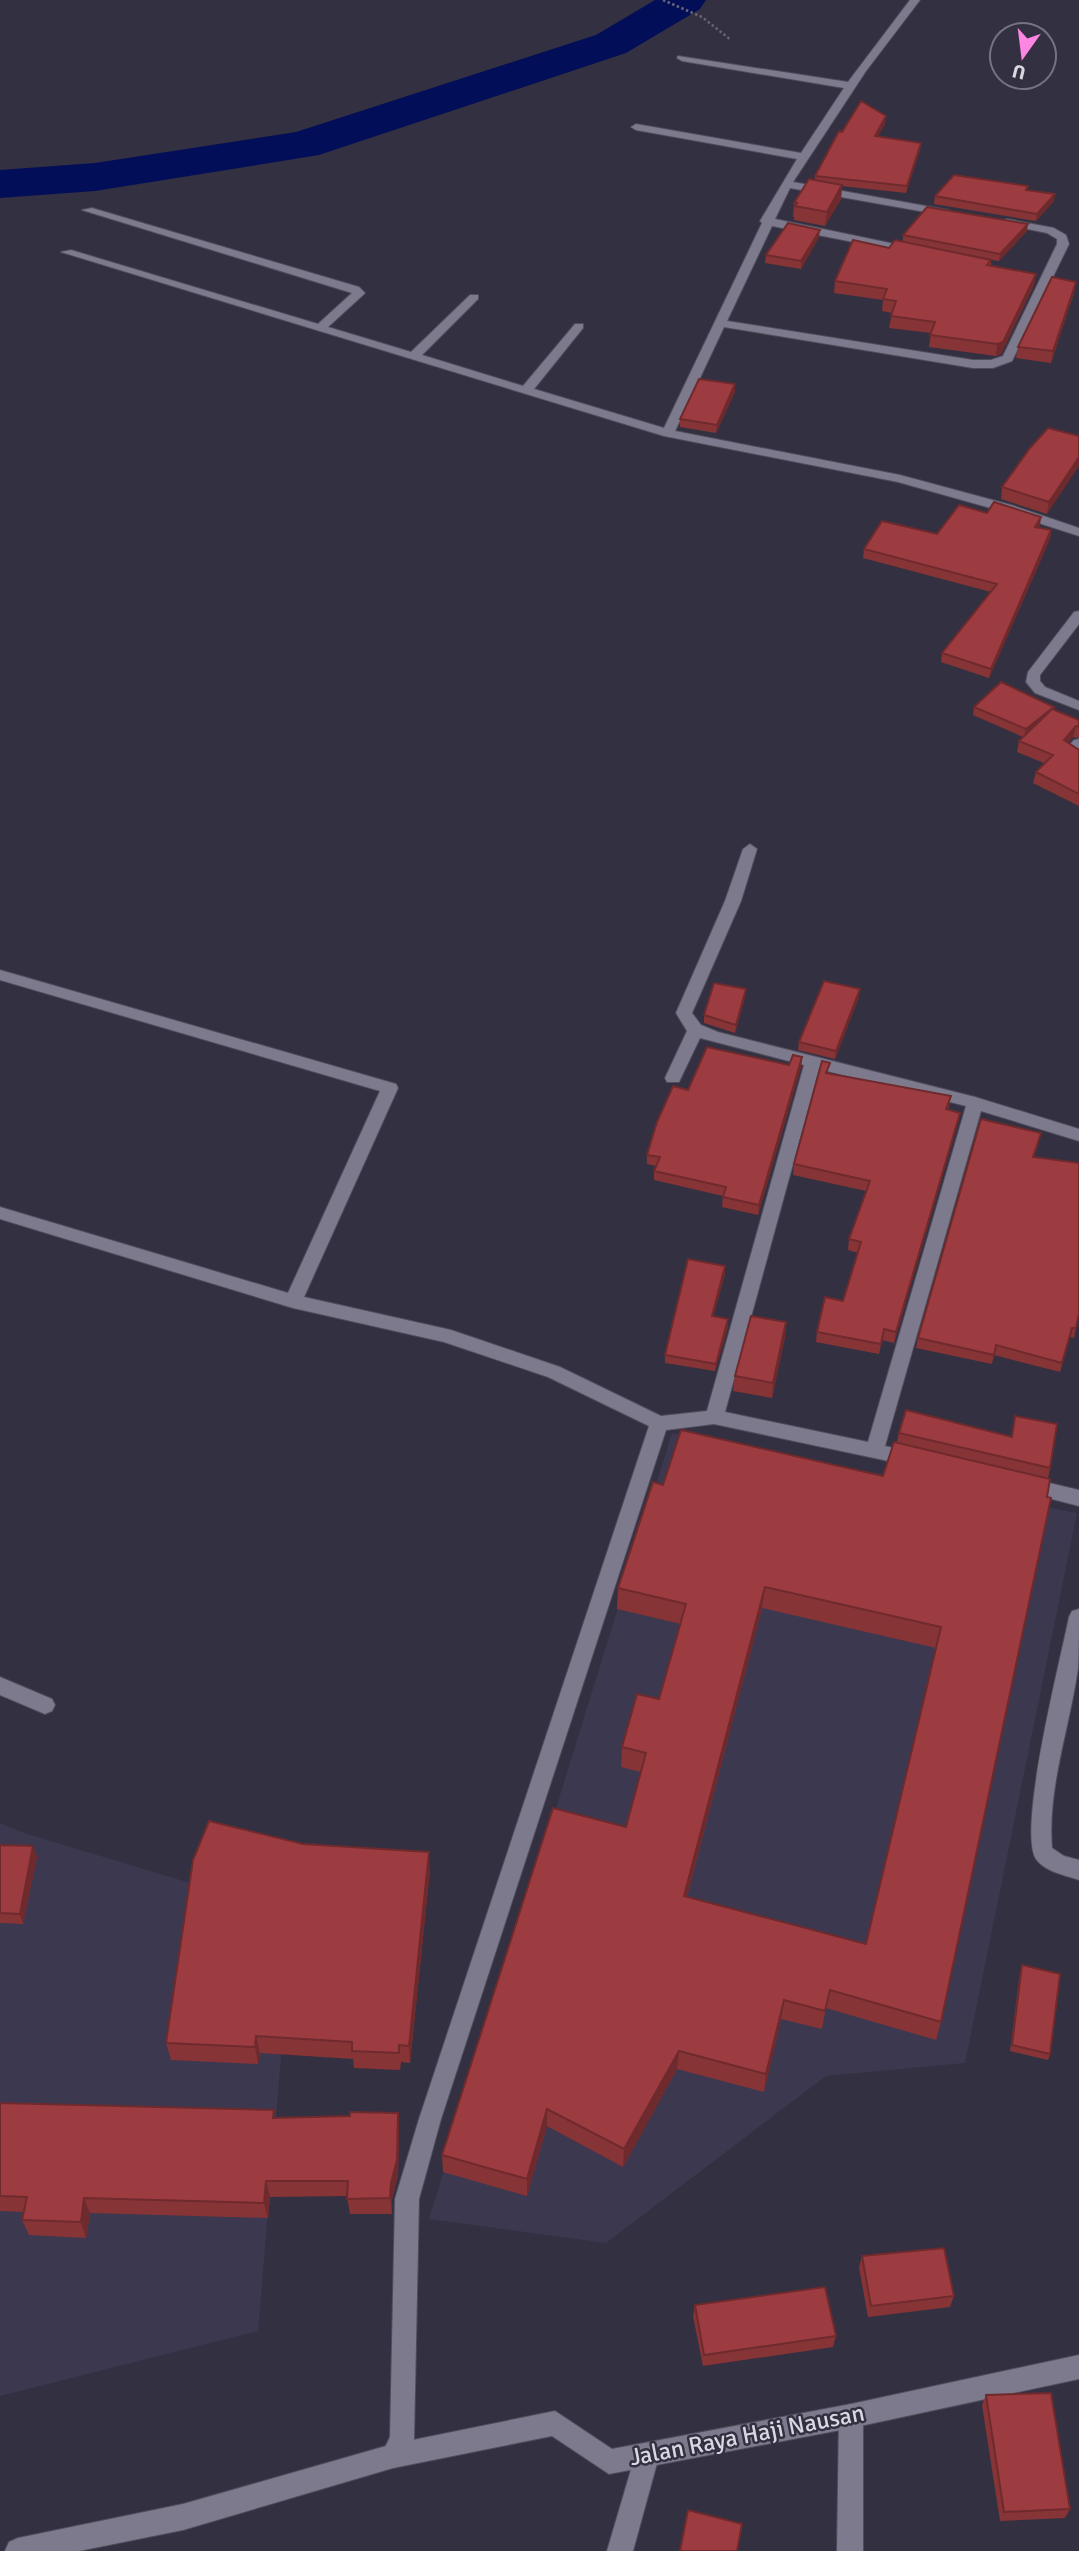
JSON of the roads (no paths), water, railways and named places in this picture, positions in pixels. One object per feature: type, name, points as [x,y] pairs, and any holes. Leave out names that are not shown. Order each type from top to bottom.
[{"type":"street","points":[[668,433],[766,221],[786,184],[852,86],[915,0]]},
{"type":"street","points":[[682,58],[852,86]]},
{"type":"street","points":[[636,127],[805,157]]},
{"type":"street","points":[[786,184],[966,216]]},
{"type":"street","points":[[88,210],[355,289],[359,293],[320,328]]},
{"type":"street","points":[[718,323],[973,364],[993,364],[1008,358],[1054,278],[1062,237],[1039,227],[990,219]]},
{"type":"street","points":[[766,221],[928,253]]},
{"type":"street","points":[[67,252],[668,433],[901,479],[1006,508],[1079,532]]},
{"type":"street","points":[[1035,275],[1054,278]]},
{"type":"street","points":[[414,356],[474,297]]},
{"type":"street","points":[[527,389],[579,326]]},
{"type":"street","points":[[1079,615],[1033,675],[1033,682],[1040,690],[1079,706]]},
{"type":"street","points":[[1079,743],[1072,751],[1079,756]]},
{"type":"street","points":[[750,849],[733,901],[684,1013],[686,1023],[696,1030],[812,1064],[975,1103],[1079,1135]]},
{"type":"street","points":[[0,975],[390,1088],[293,1301]]},
{"type":"street","points":[[673,1078],[696,1030]]},
{"type":"street","points":[[714,1417],[812,1064]]},
{"type":"street","points":[[875,1450],[975,1103]]},
{"type":"street","points":[[0,1213],[293,1301],[457,1339],[554,1372],[659,1423],[714,1417],[926,1462]]},
{"type":"street","points":[[398,2447],[407,2199],[434,2106],[659,1423]]},
{"type":"street","points":[[1002,1480],[1079,1498]]},
{"type":"street","points":[[1079,1617],[1045,1798],[1040,1840],[1042,1851],[1048,1858],[1079,1870]]},
{"type":"street","points":[[0,1686],[45,1704]]},
{"type":"street","name":"Jalan Raya Haji Nausan","points":[[67,2551],[183,2517],[398,2447],[555,2423],[609,2462],[851,2416],[1079,2367]]},
{"type":"street","points":[[850,2551],[851,2416]]},
{"type":"street","points":[[620,2551],[647,2456]]},
{"type":"street","name":"Jalan Raya Haji Nausan","points":[[18,2551],[183,2517]]},
{"type":"waterway","points":[[0,184],[95,177],[303,145],[611,44],[685,0]]}]
